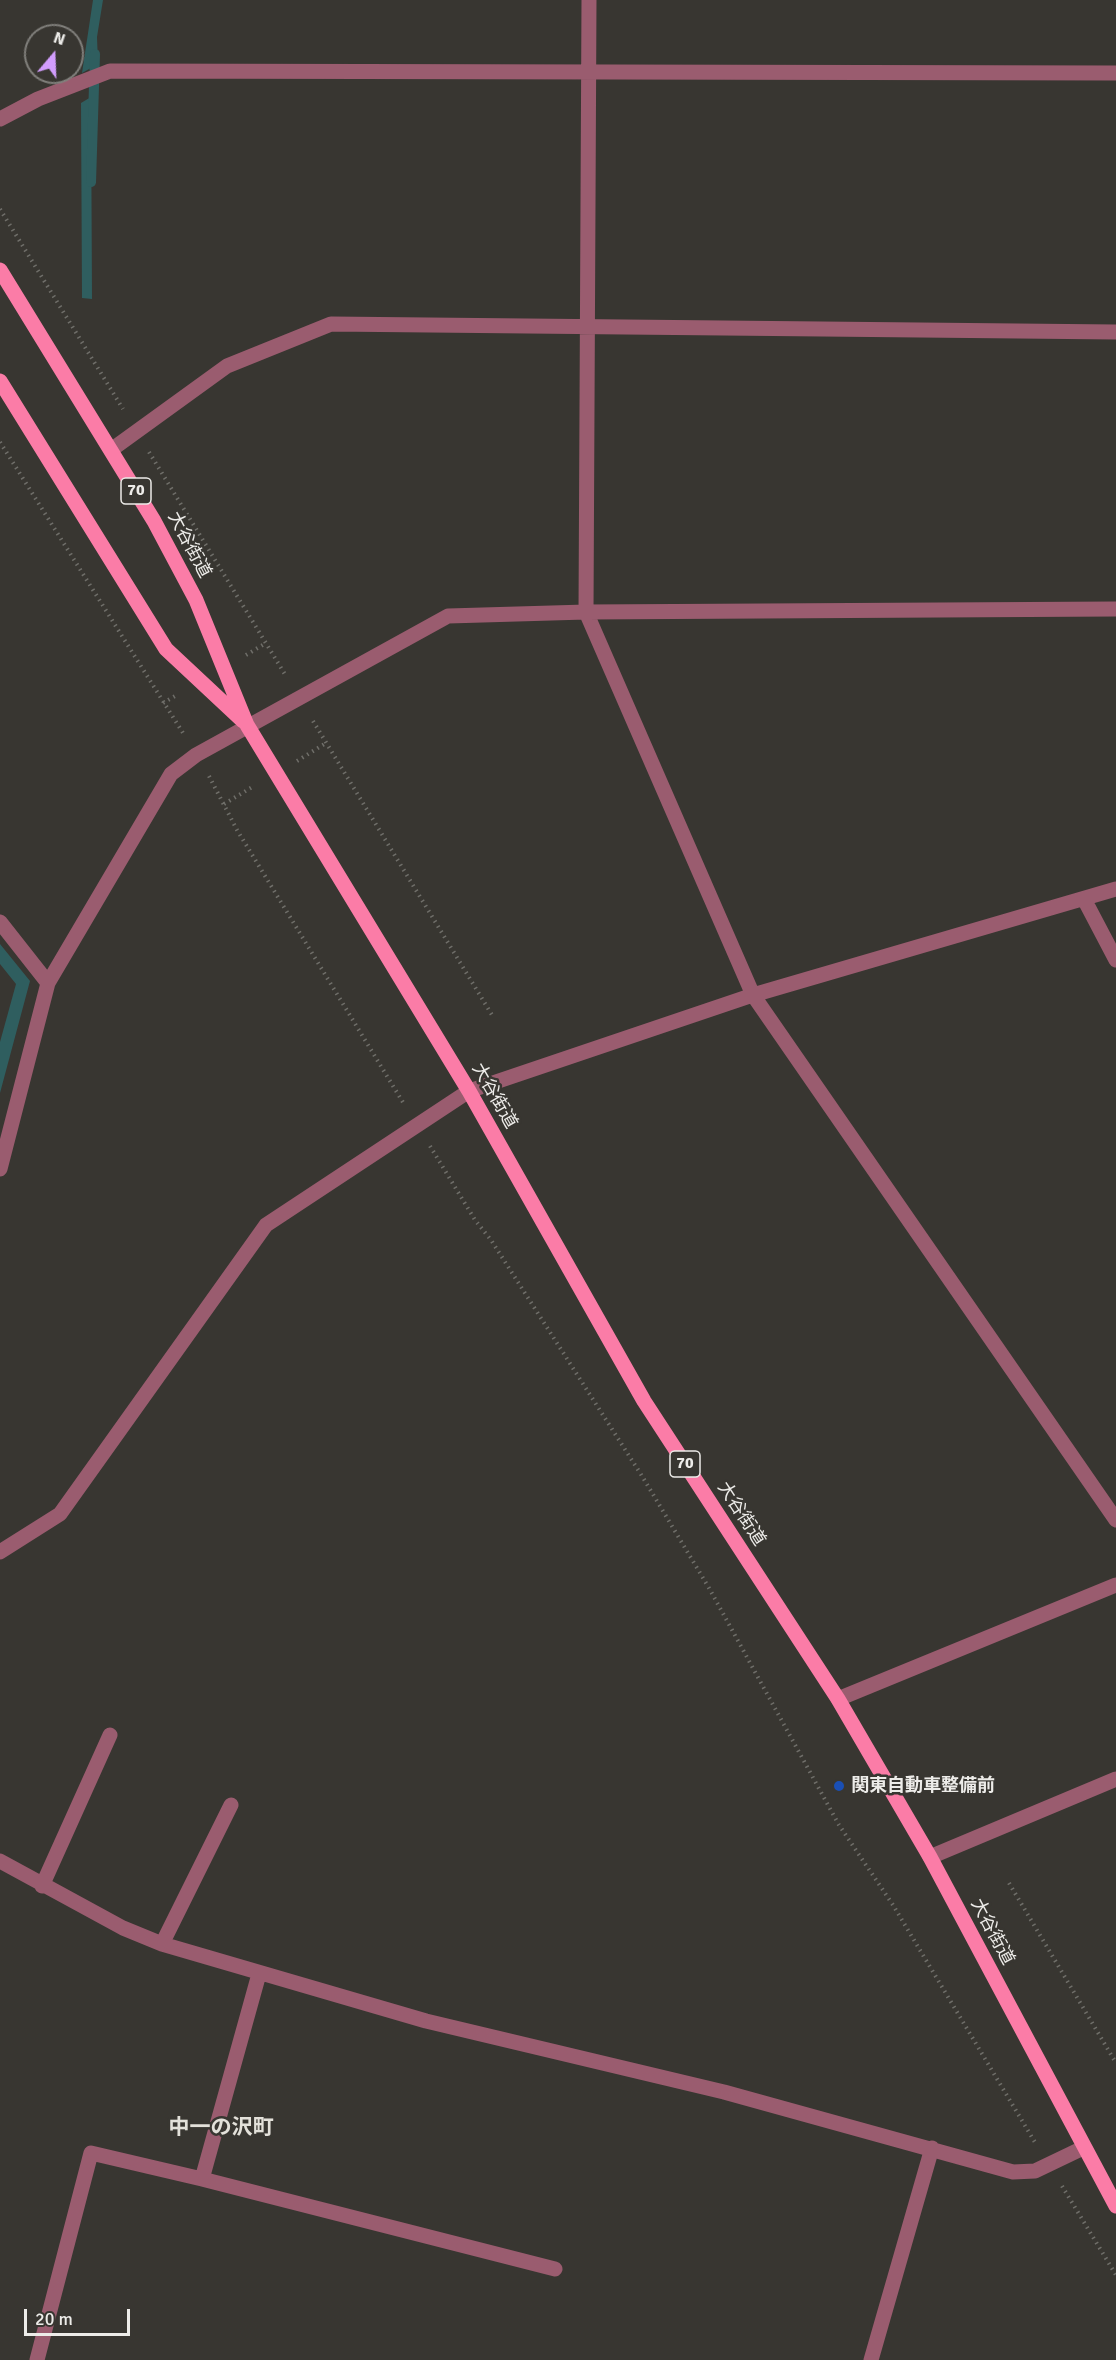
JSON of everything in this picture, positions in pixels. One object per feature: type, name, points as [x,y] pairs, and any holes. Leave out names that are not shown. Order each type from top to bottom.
[{"type":"main road","name":"大谷街道","points":[[0,270],[154,521],[196,600],[247,725],[469,1091],[644,1401],[838,1699],[930,1857],[1083,2148],[1116,2206]]},
{"type":"main road","name":"大谷街道","points":[[0,381],[166,649],[247,725]]},
{"type":"street","points":[[590,0],[586,612],[753,995],[1116,1520]]},
{"type":"street","points":[[0,119],[39,99],[110,70],[1116,73]]},
{"type":"street","points":[[111,450],[228,366],[331,324],[1116,332]]},
{"type":"street","points":[[0,1169],[48,983],[171,774],[196,754],[448,616],[586,612],[1116,609]]},
{"type":"street","points":[[0,1552],[60,1514],[266,1225],[469,1091],[753,995],[1116,889]]},
{"type":"street","points":[[1084,898],[1116,960]]},
{"type":"street","points":[[0,922],[48,983]]},
{"type":"street","points":[[838,1699],[1116,1585]]},
{"type":"street","points":[[42,1886],[110,1735]]},
{"type":"street","points":[[930,1857],[1116,1779]]},
{"type":"street","points":[[162,1944],[231,1805]]},
{"type":"street","points":[[0,1861],[42,1886],[123,1928],[162,1944],[426,2021],[713,2089],[1013,2172],[1035,2171],[1083,2148]]},
{"type":"street","points":[[202,2179],[259,1974]]},
{"type":"street","points":[[872,2360],[932,2148]]},
{"type":"street","points":[[37,2360],[91,2153],[555,2269]]},
{"type":"path","points":[[0,209],[117,399]]},
{"type":"path","points":[[0,442],[196,754],[237,830],[385,1072]]},
{"type":"path","points":[[159,467],[252,619]]},
{"type":"path","points":[[341,766],[492,1015]]},
{"type":"path","points":[[451,1181],[642,1476],[709,1588],[839,1825],[893,1905],[1021,2120]]},
{"type":"path","points":[[1009,1883],[1116,2062]]},
{"type":"path","points":[[1087,2228],[1116,2275]]},
{"type":"water","points":[[93,0],[103,0],[97,37],[98,64],[84,72]]},
{"type":"water","points":[[91,97],[92,299],[82,298],[81,103]]},
{"type":"water","points":[[0,944],[30,981],[0,1093],[0,1042],[16,984],[0,964]]},
{"type":"waterway","points":[[91,182],[95,54]]},
{"type":"place","name":"関東自動車整備前","points":[[839,1786]]},
{"type":"district","name":"中一の沢町","points":[[221,2128]]}]
